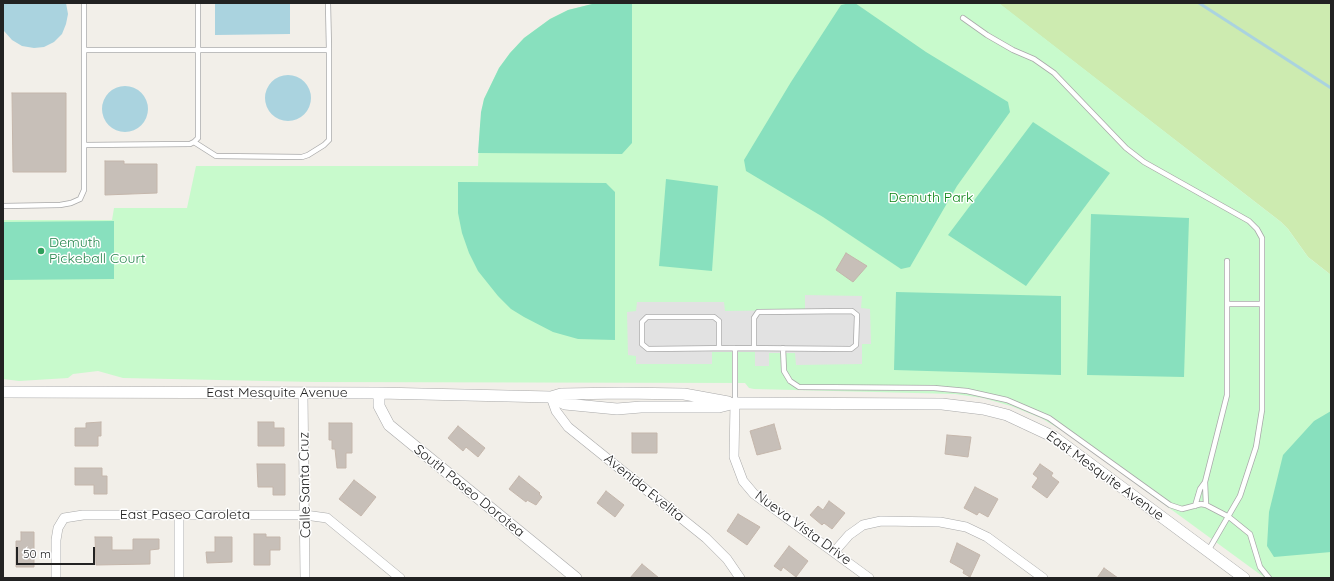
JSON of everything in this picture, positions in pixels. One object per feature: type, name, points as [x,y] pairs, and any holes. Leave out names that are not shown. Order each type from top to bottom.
[{"type":"street","name":"East Mesquite Avenue","points":[[3,392],[379,393],[551,397],[561,394],[684,394],[734,403],[942,404],[983,409],[1006,415],[1054,437],[1244,578]]},
{"type":"street","name":"Calle Santa Cruz","points":[[303,393],[305,578]]},
{"type":"street","name":"South Paseo Dorotea","points":[[379,393],[379,406],[389,425],[576,578]]},
{"type":"street","name":"East Mesquite Avenue","points":[[551,397],[565,404],[617,409],[641,407],[719,407],[734,403]]},
{"type":"street","name":"Avenida Evelita","points":[[551,397],[556,411],[568,427],[706,538],[727,559],[740,578]]},
{"type":"street","name":"Nueva Vista Drive","points":[[734,403],[734,458],[743,481],[754,494],[835,551],[869,578]]},
{"type":"street","name":"East Paseo Caroleta","points":[[56,578],[56,540],[58,528],[64,518],[83,515],[179,516],[305,514],[327,518],[400,578]]},
{"type":"street","points":[[179,516],[179,578]]},
{"type":"street","points":[[835,551],[850,535],[863,526],[881,521],[940,522],[966,527],[987,537],[1043,578]]},
{"type":"lane","points":[[3,206],[60,205],[71,203],[80,199],[84,190],[84,3]]},
{"type":"lane","points":[[84,145],[190,144],[198,138],[198,3]]},
{"type":"lane","points":[[194,142],[216,156],[302,157],[324,145],[329,140],[328,3]]},
{"type":"lane","points":[[963,18],[986,35],[1013,50],[1034,59],[1054,73],[1126,148],[1144,162],[1249,221],[1258,229],[1262,238],[1262,410],[1256,447],[1240,496],[1208,551]]},
{"type":"lane","points":[[84,50],[329,50]]},
{"type":"lane","points":[[1206,505],[1205,482],[1227,401],[1227,261]]},
{"type":"lane","points":[[1227,304],[1262,304]]},
{"type":"lane","points":[[719,348],[719,321],[714,317],[647,317],[642,322],[642,344],[648,349],[851,349],[856,345],[856,315],[852,311],[758,312],[754,318],[754,348]]},
{"type":"lane","points":[[734,403],[735,348]]},
{"type":"lane","points":[[783,348],[784,371],[790,381],[799,387],[951,389],[986,394],[1027,408],[1060,424],[1170,505],[1182,509],[1206,505],[1228,517],[1250,534],[1260,567],[1269,578]]},
{"type":"lane","points":[[1195,506],[1200,489],[1205,482]]},
{"type":"green space","name":"Demuth Park","points":[[596,3],[999,3],[1281,222],[1288,229],[1308,257],[1331,275],[1331,578],[1265,578],[1068,434],[1041,418],[1011,406],[983,398],[955,394],[754,389],[749,388],[745,383],[315,382],[123,378],[98,371],[73,374],[68,378],[19,381],[3,379],[3,220],[112,220],[114,208],[187,208],[196,166],[478,166],[480,125],[484,99],[499,68],[524,38],[550,19],[568,10]]},
{"type":"green space","points":[[596,3],[632,3],[632,143],[622,154],[478,153],[481,112],[484,99],[499,68],[510,53],[524,38],[550,19],[568,10]]},
{"type":"green space","points":[[855,3],[926,52],[1008,102],[1010,112],[957,186],[910,267],[901,269],[823,217],[746,171],[744,160],[791,82],[841,5]]},
{"type":"green space","points":[[998,3],[1331,3],[1331,275],[1308,257],[1288,229],[1281,222]]},
{"type":"green space","points":[[1033,122],[1110,173],[1026,286],[948,235]]},
{"type":"green space","points":[[666,179],[718,186],[712,271],[659,266]]},
{"type":"green space","points":[[458,182],[606,183],[615,192],[615,340],[578,339],[553,332],[511,309],[498,296],[478,271],[469,253],[462,233],[458,213]]},
{"type":"green space","points":[[1091,214],[1189,218],[1184,377],[1087,375]]},
{"type":"green space","points":[[114,221],[114,279],[3,280],[3,222]]},
{"type":"green space","points":[[896,292],[1061,296],[1061,375],[894,370]]},
{"type":"green space","points":[[1331,411],[1331,552],[1274,557],[1267,546],[1269,512],[1283,455],[1314,421]]},
{"type":"shaded area","points":[[805,295],[862,296],[861,308],[870,309],[871,344],[862,344],[862,364],[796,365],[795,353],[769,353],[769,366],[755,366],[755,352],[712,352],[712,364],[636,364],[636,356],[628,355],[627,312],[636,311],[637,302],[724,302],[725,311],[805,310]]},
{"type":"water","points":[[3,3],[66,3],[68,14],[62,34],[54,42],[44,47],[34,48],[22,46],[12,40],[4,31]]},
{"type":"water","points":[[215,3],[290,3],[290,34],[215,35]]},
{"type":"water","points":[[293,75],[305,81],[310,89],[310,107],[305,115],[297,120],[283,121],[271,115],[266,107],[265,93],[271,81],[279,76]]},
{"type":"water","points":[[130,86],[142,92],[147,100],[147,118],[142,126],[134,131],[120,132],[108,126],[103,118],[102,104],[108,92],[116,87]]},
{"type":"building","points":[[12,93],[66,93],[66,172],[13,172]]},
{"type":"building","points":[[105,161],[124,161],[124,164],[157,164],[157,193],[105,195]]},
{"type":"building","points":[[846,253],[867,266],[853,282],[836,270]]},
{"type":"building","points":[[101,422],[101,436],[98,436],[98,446],[75,446],[75,428],[86,428],[86,423]]},
{"type":"building","points":[[258,422],[274,422],[274,428],[284,428],[284,446],[258,446]]},
{"type":"building","points":[[329,423],[352,423],[352,453],[346,453],[346,468],[337,468],[335,449],[332,449],[332,440],[329,440]]},
{"type":"building","points":[[774,424],[781,449],[757,455],[750,431]]},
{"type":"building","points":[[458,426],[485,448],[478,457],[466,447],[463,451],[448,438]]},
{"type":"building","points":[[632,433],[657,433],[657,453],[632,453]]},
{"type":"building","points":[[947,435],[971,437],[968,457],[945,454]]},
{"type":"building","points":[[257,464],[285,464],[285,495],[273,495],[273,487],[258,487]]},
{"type":"building","points":[[1040,464],[1053,473],[1051,476],[1059,482],[1047,498],[1032,487],[1038,478],[1033,474]]},
{"type":"building","points":[[75,468],[102,468],[102,476],[107,476],[107,494],[94,494],[94,485],[75,485]]},
{"type":"building","points":[[519,476],[540,493],[539,494],[542,497],[536,505],[527,500],[526,502],[509,489]]},
{"type":"building","points":[[354,480],[376,497],[361,516],[339,499]]},
{"type":"building","points":[[975,487],[998,499],[988,517],[979,512],[977,515],[964,508]]},
{"type":"building","points":[[606,491],[624,505],[615,517],[597,503]]},
{"type":"building","points":[[829,501],[845,513],[832,529],[824,523],[822,525],[810,515],[818,506],[823,510]]},
{"type":"building","points":[[738,514],[760,527],[747,545],[727,531]]},
{"type":"building","points":[[21,532],[34,532],[34,567],[16,567],[16,541],[21,541]]},
{"type":"building","points":[[254,534],[266,534],[266,537],[280,537],[280,550],[270,550],[270,565],[254,565]]},
{"type":"building","points":[[95,537],[112,537],[112,550],[133,550],[133,539],[159,539],[159,549],[150,550],[150,564],[96,565]]},
{"type":"building","points":[[215,537],[232,537],[232,562],[207,563],[206,552],[215,552]]},
{"type":"building","points":[[957,543],[980,555],[970,577],[963,573],[964,570],[950,562]]},
{"type":"building","points":[[789,546],[808,561],[796,577],[783,567],[781,571],[774,566]]},
{"type":"building","points":[[642,564],[659,578],[630,578]]},
{"type":"building","points":[[1104,568],[1118,578],[1097,578]]},
{"type":"waterway","points":[[1199,3],[1331,88]]},
{"type":"place","name":"Demuth Pickeball Court","points":[[41,251]]}]
